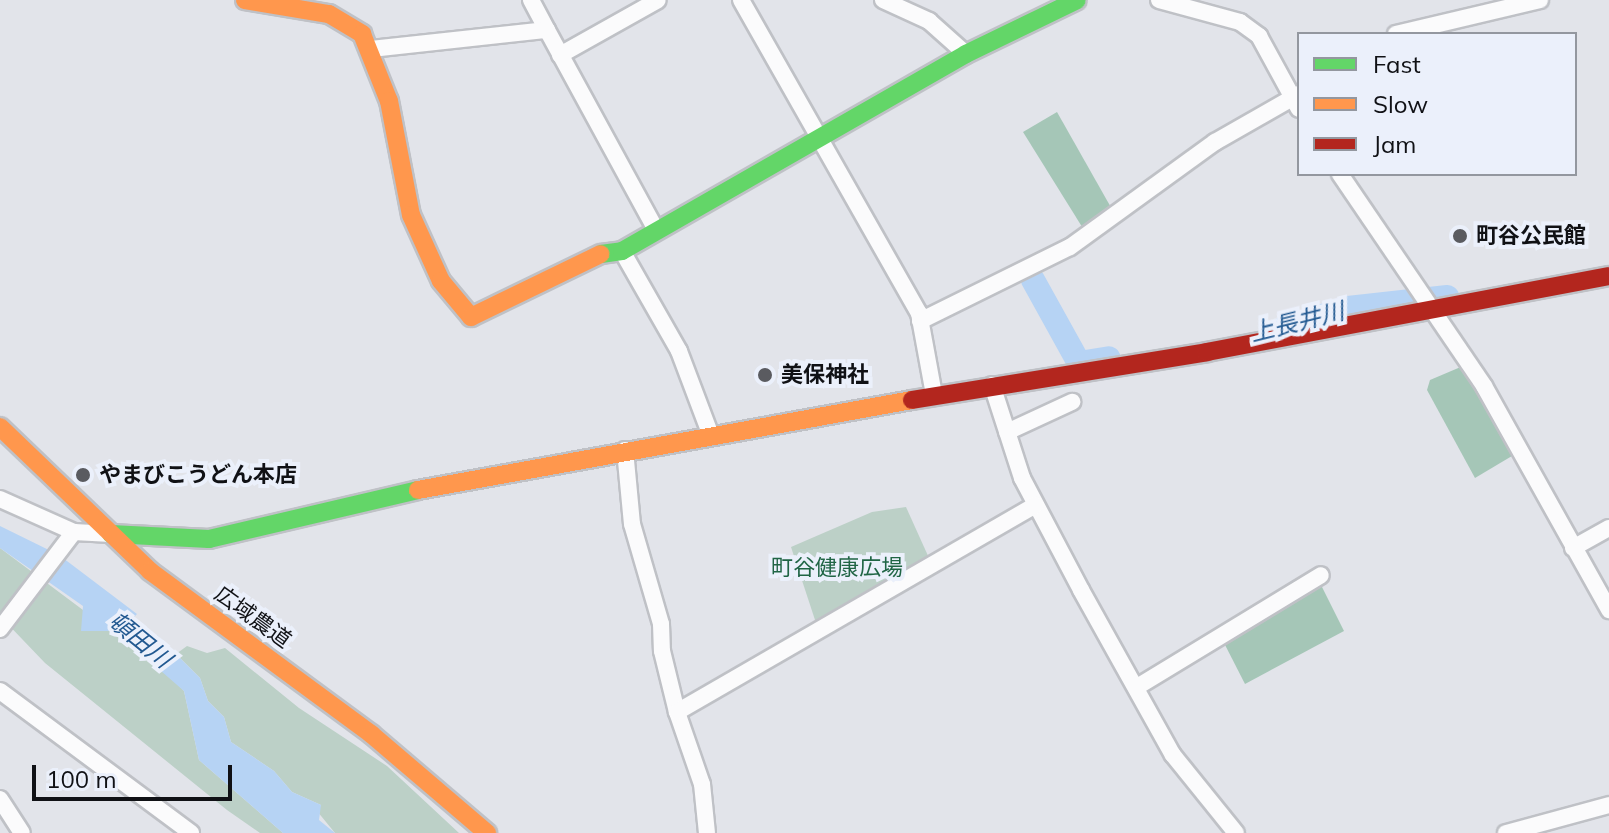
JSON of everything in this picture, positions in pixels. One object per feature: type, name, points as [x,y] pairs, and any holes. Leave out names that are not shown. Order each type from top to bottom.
[{"type":"street","points":[[245,0],[329,14],[353,25],[371,49],[389,101],[411,215],[441,281],[471,317],[609,250],[622,251],[966,54],[1077,0]]},
{"type":"street","points":[[531,0],[656,230]]},
{"type":"street","points":[[560,55],[658,0]]},
{"type":"street","points":[[741,0],[920,321],[934,395]]},
{"type":"street","points":[[883,0],[929,21],[966,54]]},
{"type":"street","points":[[920,321],[1070,247],[1215,142],[1297,100],[1259,36],[1240,22],[1206,7],[1159,0]]},
{"type":"street","points":[[1404,32],[1540,0]]},
{"type":"street","points":[[371,49],[547,30]]},
{"type":"street","points":[[1341,176],[1484,386],[1609,610]]},
{"type":"street","points":[[622,251],[679,351],[710,433]]},
{"type":"street","points":[[0,499],[74,532],[209,539],[353,503],[710,433],[1207,352],[1609,276]]},
{"type":"street","points":[[992,385],[1036,505],[1173,755],[1236,833]]},
{"type":"street","points":[[1007,432],[1072,402]]},
{"type":"street","name":"広域農道","points":[[0,427],[150,571],[371,734],[487,833]]},
{"type":"street","points":[[625,450],[632,524],[661,624],[662,651],[677,712],[702,784],[707,833]]},
{"type":"street","points":[[677,712],[1036,505]]},
{"type":"street","points":[[1573,548],[1609,528]]},
{"type":"street","points":[[3,624],[74,532]]},
{"type":"street","points":[[1137,687],[1321,575]]},
{"type":"street","points":[[0,691],[191,833]]},
{"type":"street","points":[[0,799],[22,833]]},
{"type":"street","points":[[1506,833],[1609,805]]},
{"type":"green space","points":[[1057,112],[1113,211],[1084,230],[1023,132]]},
{"type":"green space","points":[[1463,366],[1517,453],[1475,478],[1427,390],[1430,380]]},
{"type":"green space","name":"町谷健康広場","points":[[906,507],[929,558],[816,623],[791,547],[872,512]]},
{"type":"green space","points":[[0,548],[166,672],[184,691],[199,760],[283,833],[260,833],[227,810],[45,663],[0,616]]},
{"type":"green space","points":[[1319,581],[1344,631],[1245,684],[1222,639]]},
{"type":"green space","points":[[187,646],[207,653],[225,648],[299,708],[387,766],[459,833],[335,833],[317,811],[321,805],[292,792],[274,771],[231,742],[224,717],[208,701],[200,678],[176,654]]},
{"type":"water","name":"頓田川","points":[[0,526],[59,555],[137,614],[128,623],[152,642],[157,635],[200,678],[208,701],[224,717],[231,742],[274,771],[292,792],[321,805],[319,820],[335,833],[283,833],[199,760],[184,691],[115,631],[81,631],[83,606],[0,548]]},
{"type":"waterway","name":"上長井川","points":[[1033,280],[1079,363],[1109,358]]},
{"type":"waterway","name":"上長井川","points":[[1284,328],[1348,308],[1447,297]]},
{"type":"traffic: fast","points":[[601,254],[622,251],[966,54],[1077,0]]},
{"type":"traffic: fast","points":[[111,534],[209,539],[418,490]]},
{"type":"traffic: slow","points":[[245,0],[329,14],[362,34],[389,101],[411,215],[441,281],[471,317],[601,254]]},
{"type":"traffic: slow","points":[[418,490],[912,400]]},
{"type":"traffic: slow","points":[[0,427],[150,571],[371,734],[487,833]]},
{"type":"traffic: jam","points":[[912,400],[1207,352],[1609,276]]},
{"type":"place","name":"町谷公民館","points":[[1460,236]]},
{"type":"place","name":"美保神社","points":[[765,375]]},
{"type":"place","name":"やまびこうどん本店","points":[[83,475]]}]
